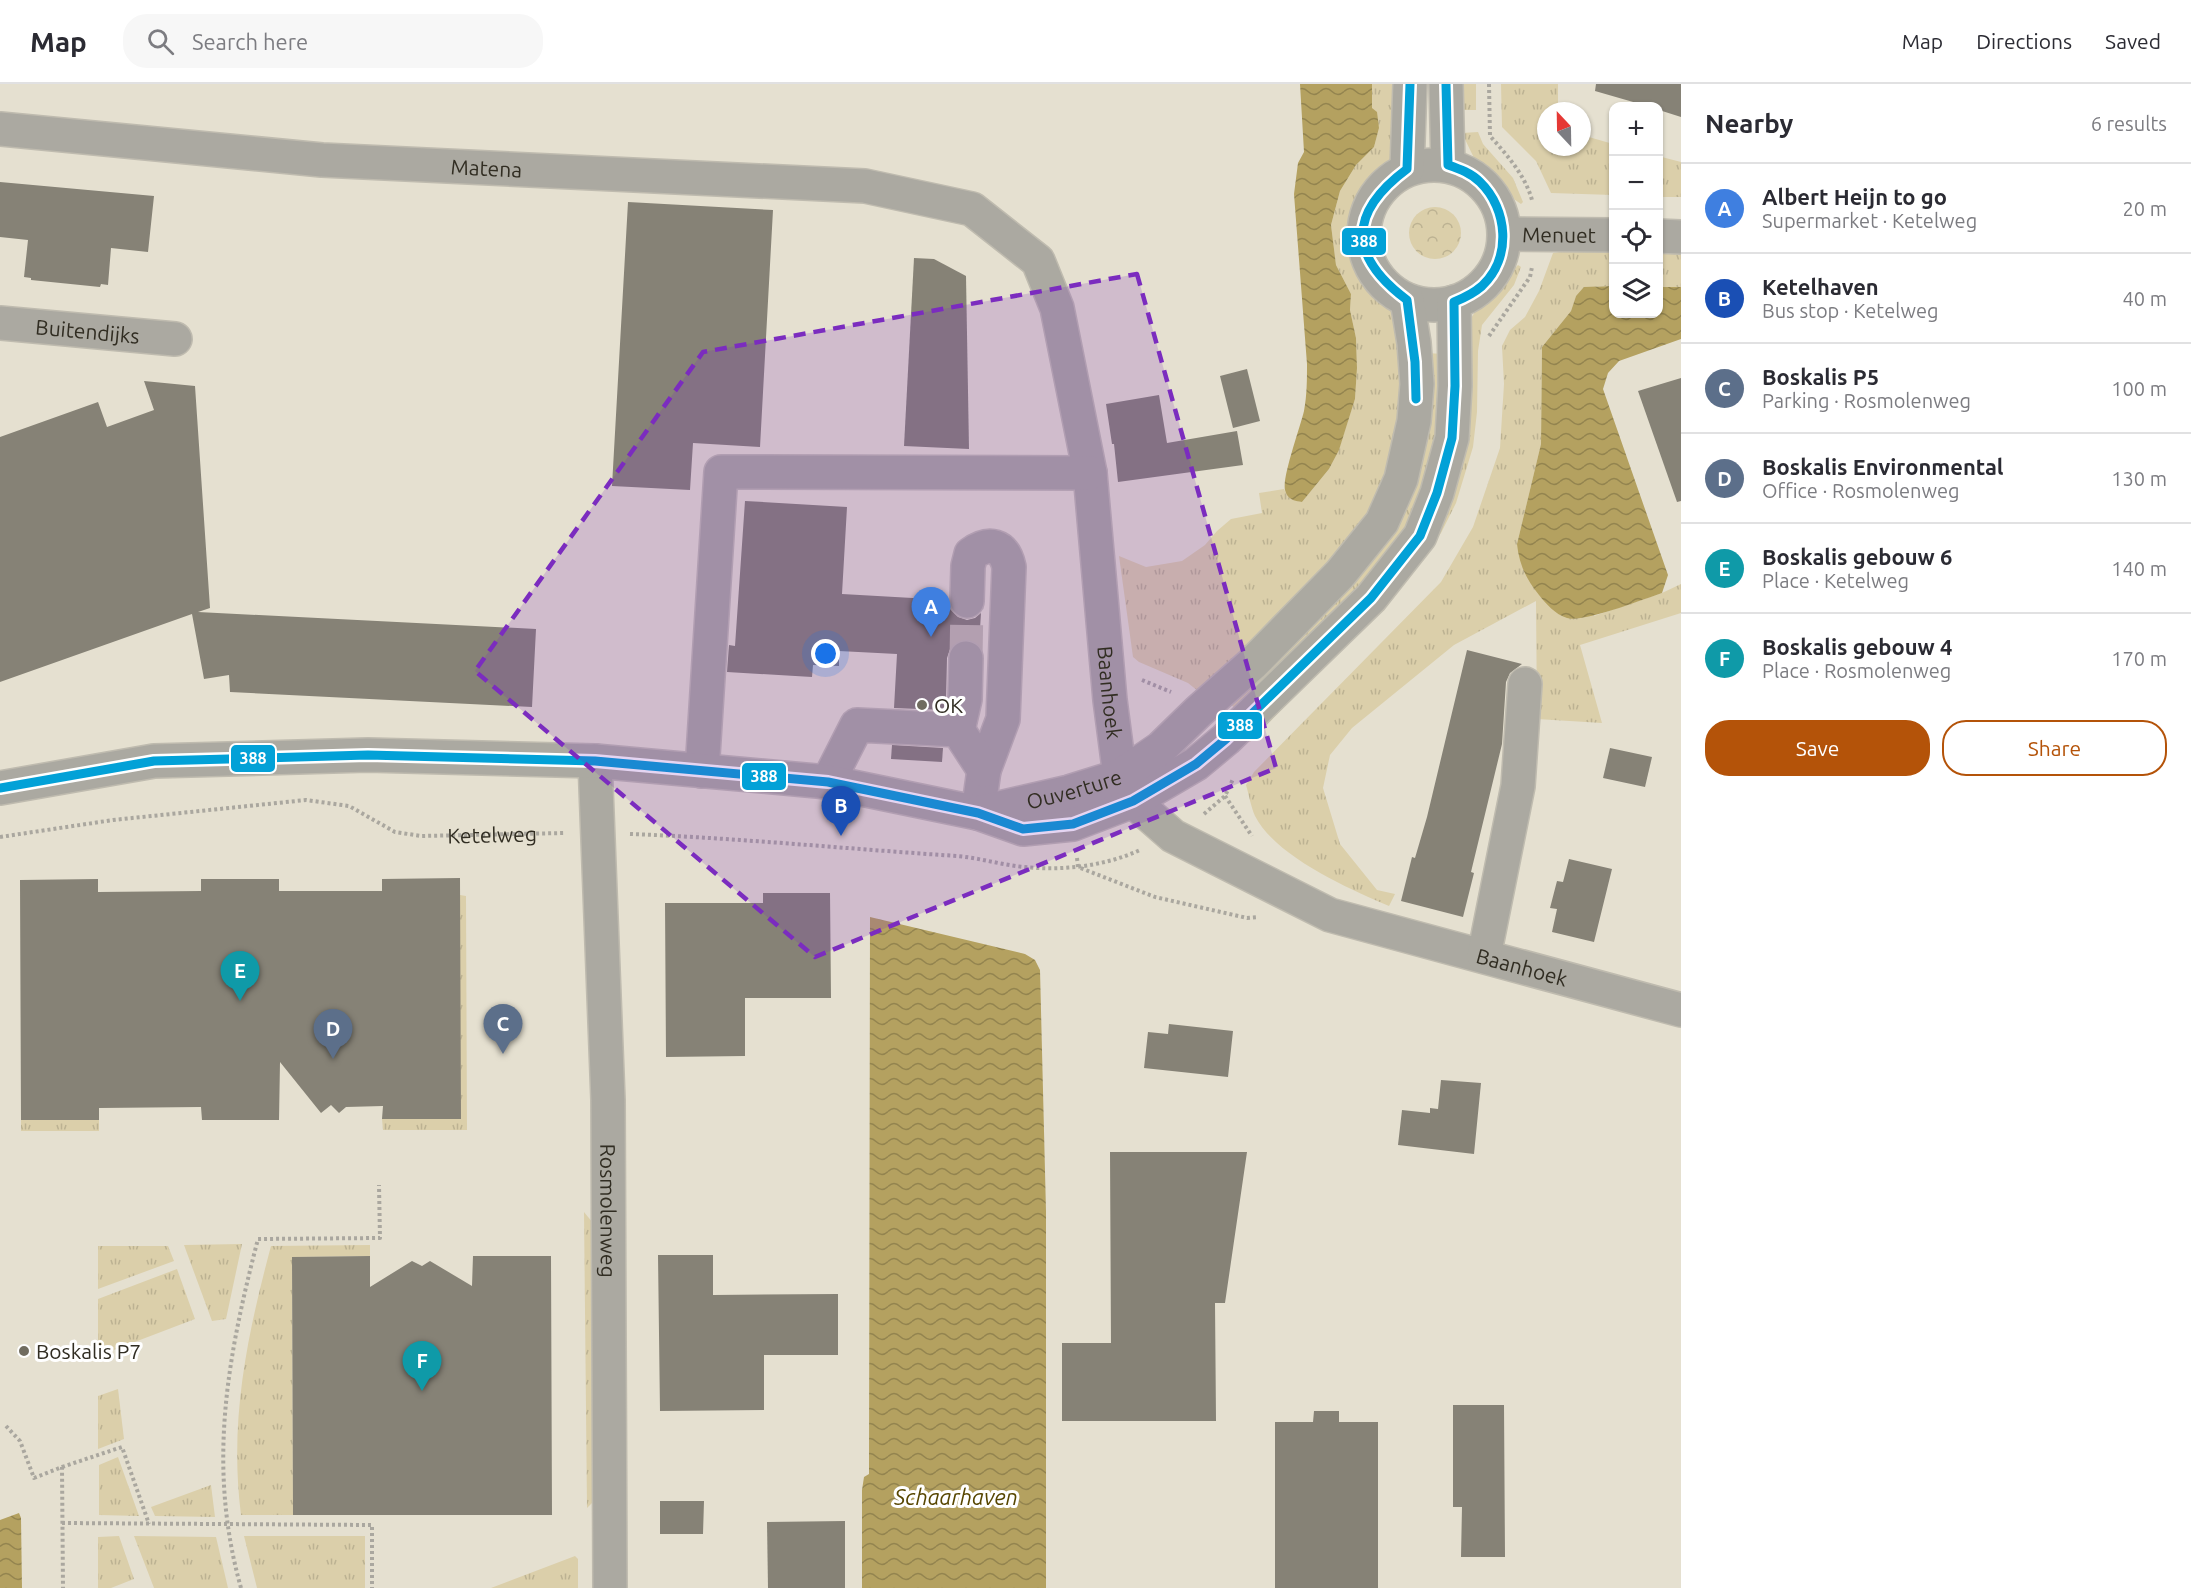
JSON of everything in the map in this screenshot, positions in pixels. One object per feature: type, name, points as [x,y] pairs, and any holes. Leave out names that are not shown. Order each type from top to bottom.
[{"type":"street","points":[[1407,169],[1410,84]]},
{"type":"street","points":[[1446,84],[1448,165]]},
{"type":"street","name":"Matena","points":[[0,129],[322,160],[865,186],[972,209]]},
{"type":"street","points":[[1425,165],[1448,165],[1465,170],[1490,193],[1499,208],[1505,234],[1497,266],[1485,283],[1469,296],[1454,302],[1428,305],[1407,300],[1389,289],[1375,274],[1366,255],[1363,235],[1366,214],[1375,195],[1389,180],[1407,169],[1425,165]]},
{"type":"street","name":"Baanhoek","points":[[972,209],[1038,261],[1057,308],[1090,473],[1109,691],[1126,789],[1173,836],[1330,915],[1681,1010]]},
{"type":"street","name":"Menuet","points":[[1505,234],[1609,235]]},
{"type":"street","points":[[1663,236],[1681,237]]},
{"type":"street","name":"Ouverture","points":[[1126,789],[1161,748],[1252,664],[1340,574],[1382,522],[1401,479],[1414,422],[1417,384],[1414,343],[1407,300]]},
{"type":"street","name":"Ouverture","points":[[978,813],[1068,792],[1126,789],[1196,764],[1226,739],[1371,598],[1420,536],[1437,493],[1452,438],[1455,386],[1454,302]]},
{"type":"street","name":"Buitendijks","points":[[0,323],[175,339]]},
{"type":"street","points":[[702,771],[721,472],[1090,473]]},
{"type":"street","points":[[0,788],[154,761],[368,754],[595,761],[828,782],[978,813],[984,770],[1003,719],[1009,567],[1007,555],[998,547],[988,546],[971,554],[968,566],[967,601]]},
{"type":"street","points":[[966,658],[965,699],[958,730],[984,770]]},
{"type":"street","points":[[1484,956],[1518,786],[1525,684]]},
{"type":"street","points":[[828,782],[857,725],[958,730]]},
{"type":"street","name":"Rosmolenweg","points":[[595,761],[608,1100],[610,1588]]},
{"type":"path","name":"Ketelweg","points":[[0,837],[112,820],[306,800],[349,806],[395,832],[421,836],[596,832],[742,839],[843,849],[967,857],[1024,867],[1078,867]]},
{"type":"path","points":[[1078,867],[1126,857],[1173,836]]},
{"type":"path","points":[[1078,867],[1155,897],[1247,918],[1266,917]]},
{"type":"path","points":[[241,1588],[227,1524],[222,1450],[233,1340],[258,1239],[380,1238],[378,1185]]},
{"type":"path","points":[[6,1426],[20,1441],[34,1478],[122,1447],[149,1524]]},
{"type":"path","points":[[62,1467],[63,1588]]},
{"type":"path","points":[[62,1523],[372,1525],[372,1588]]},
{"type":"highlighted area","points":[[1137,274],[1276,768],[815,957],[475,671],[703,352]]},
{"type":"green space","points":[[1372,84],[1401,84],[1395,157],[1370,187],[1362,203],[1356,221],[1355,238],[1357,256],[1367,276],[1393,308],[1399,324],[1405,407],[1382,488],[1362,523],[1338,555],[1203,695],[1188,683],[1139,662],[1133,657],[1119,556],[1146,567],[1182,561],[1205,545],[1231,519],[1262,513],[1259,493],[1284,489],[1291,498],[1302,502],[1329,469],[1339,449],[1355,399],[1357,368],[1356,338],[1350,310],[1351,294],[1336,265],[1331,225],[1340,191],[1356,165],[1374,147],[1379,128],[1372,108]]},
{"type":"green space","points":[[1457,84],[1476,84],[1476,110],[1458,110]]},
{"type":"green space","points":[[1501,84],[1558,84],[1558,102],[1537,102],[1537,156],[1591,156],[1591,138],[1609,143],[1609,195],[1551,193],[1536,161],[1502,127]]},
{"type":"green space","points":[[1478,132],[1483,144],[1513,178],[1523,202],[1521,204],[1505,193],[1474,158],[1462,133]]},
{"type":"green space","points":[[1663,157],[1681,162],[1681,197],[1663,197]]},
{"type":"green space","points":[[1435,207],[1445,209],[1453,215],[1459,223],[1461,233],[1459,243],[1453,251],[1445,257],[1435,259],[1425,257],[1417,251],[1411,243],[1409,233],[1411,223],[1417,215],[1425,209]]},
{"type":"green space","points":[[1572,250],[1609,250],[1609,286],[1597,286],[1576,296],[1571,311],[1542,347],[1541,444],[1517,544],[1594,616],[1662,593],[1681,584],[1681,613],[1580,645],[1602,723],[1537,719],[1536,601],[1454,645],[1352,728],[1330,755],[1323,788],[1340,844],[1377,890],[1395,894],[1389,906],[1354,891],[1315,870],[1279,845],[1265,831],[1255,816],[1246,785],[1254,772],[1441,582],[1473,527],[1500,448],[1504,384],[1502,346],[1510,330],[1525,317],[1539,291],[1553,253]]},
{"type":"green space","points":[[1663,251],[1681,252],[1681,287],[1663,287]]},
{"type":"green space","points":[[1518,265],[1521,267],[1514,285],[1482,325],[1478,351],[1477,412],[1473,447],[1456,503],[1441,533],[1406,582],[1250,742],[1242,735],[1407,566],[1469,322],[1481,301]]},
{"type":"green space","points":[[1425,353],[1445,354],[1443,420],[1420,501],[1400,539],[1343,608],[1238,712],[1225,698],[1368,552]]},
{"type":"green space","points":[[460,895],[466,896],[467,1130],[383,1130],[382,1119]]},
{"type":"green space","points":[[21,1120],[99,1120],[99,1131],[21,1131]]},
{"type":"green space","points":[[584,1212],[593,1223],[594,1501],[587,1508]]},
{"type":"green space","points":[[242,1244],[226,1319],[212,1321],[184,1245]]},
{"type":"green space","points":[[370,1245],[370,1256],[292,1257],[293,1515],[241,1515],[237,1446],[242,1379],[271,1246]]},
{"type":"green space","points":[[98,1246],[168,1246],[174,1261],[98,1289]]},
{"type":"green space","points":[[177,1269],[195,1319],[98,1356],[98,1299]]},
{"type":"green space","points":[[118,1389],[124,1439],[98,1449],[98,1396]]},
{"type":"green space","points":[[118,1457],[139,1516],[99,1515],[99,1465]]},
{"type":"green space","points":[[211,1485],[215,1517],[155,1516],[151,1507]]},
{"type":"green space","points":[[119,1536],[134,1579],[111,1588],[98,1588],[98,1537]]},
{"type":"green space","points":[[134,1536],[216,1537],[228,1588],[154,1588]]},
{"type":"green space","points":[[244,1536],[365,1536],[365,1588],[257,1588]]},
{"type":"green space","points":[[575,1556],[578,1559],[578,1588],[491,1588]]},
{"type":"water","points":[[1300,84],[1372,84],[1372,108],[1377,112],[1379,128],[1374,147],[1356,165],[1340,191],[1331,225],[1336,265],[1351,294],[1350,310],[1356,338],[1355,399],[1339,450],[1329,469],[1302,502],[1289,497],[1285,490],[1289,464],[1304,411],[1307,388],[1294,194],[1298,163],[1304,152]]},
{"type":"water","points":[[1609,286],[1609,318],[1663,318],[1663,287],[1681,287],[1681,339],[1619,361],[1608,373],[1603,389],[1668,575],[1662,593],[1599,614],[1575,619],[1559,614],[1539,595],[1521,565],[1517,544],[1541,444],[1542,347],[1571,311],[1576,296],[1584,287]]},
{"type":"water","name":"Schaarhaven","points":[[870,917],[1025,954],[1035,960],[1040,970],[1046,1211],[1046,1588],[862,1588],[862,1490],[864,1477],[869,1474]]},
{"type":"water","points":[[19,1513],[22,1588],[0,1588],[0,1520]]},
{"type":"building","points":[[1596,84],[1681,84],[1681,117],[1663,111],[1663,102],[1633,102],[1595,91]]},
{"type":"building","points":[[0,182],[154,196],[148,252],[111,248],[108,285],[101,284],[100,287],[31,280],[31,278],[24,277],[28,240],[0,237]]},
{"type":"building","points":[[628,202],[773,210],[760,447],[693,443],[690,490],[612,486]]},
{"type":"building","points":[[914,258],[934,259],[966,276],[969,449],[904,446]]},
{"type":"building","points":[[1247,369],[1260,421],[1233,428],[1220,376]]},
{"type":"building","points":[[1681,378],[1681,501],[1677,502],[1638,391]]},
{"type":"building","points":[[144,381],[195,386],[210,608],[198,612],[536,629],[532,707],[230,692],[229,675],[204,679],[192,614],[0,682],[0,437],[98,402],[107,427],[154,410]]},
{"type":"building","points":[[1159,395],[1167,443],[1237,431],[1243,465],[1118,482],[1114,444],[1112,444],[1106,404]]},
{"type":"building","points":[[745,501],[847,507],[842,594],[948,600],[950,609],[958,617],[967,620],[981,613],[979,645],[966,639],[957,642],[950,649],[947,658],[946,700],[943,710],[894,708],[897,654],[839,651],[839,666],[813,665],[812,677],[727,672],[729,645],[735,646]]},
{"type":"building","points":[[1467,650],[1522,664],[1510,673],[1506,682],[1502,744],[1471,872],[1474,873],[1463,917],[1401,901],[1412,857],[1415,858],[1427,817]]},
{"type":"building","points":[[892,745],[943,748],[942,762],[891,759]]},
{"type":"building","points":[[1610,748],[1652,757],[1645,787],[1603,778]]},
{"type":"building","points":[[1569,859],[1612,869],[1594,942],[1552,932],[1557,909],[1550,908],[1557,881],[1563,882]]},
{"type":"building","points":[[460,878],[461,1119],[382,1119],[383,1106],[346,1107],[339,1113],[331,1105],[321,1113],[280,1062],[279,1120],[202,1120],[201,1107],[99,1108],[99,1120],[21,1120],[20,880],[98,879],[98,892],[201,891],[201,879],[279,879],[279,891],[382,891],[382,879]]},
{"type":"building","points":[[763,893],[830,893],[831,998],[745,998],[745,1056],[666,1057],[665,903],[763,903]]},
{"type":"building","points":[[1169,1024],[1233,1031],[1228,1077],[1144,1068],[1148,1032],[1168,1034]]},
{"type":"building","points":[[1441,1080],[1481,1083],[1474,1154],[1398,1145],[1402,1110],[1430,1113],[1430,1108],[1438,1109]]},
{"type":"building","points":[[1110,1152],[1247,1152],[1225,1303],[1215,1303],[1216,1421],[1062,1421],[1062,1343],[1111,1343]]},
{"type":"building","points":[[658,1255],[713,1255],[713,1295],[838,1294],[838,1355],[764,1355],[764,1410],[660,1411]]},
{"type":"building","points":[[370,1256],[370,1287],[412,1261],[422,1266],[430,1261],[472,1286],[473,1256],[551,1256],[552,1515],[293,1515],[292,1257]]},
{"type":"building","points":[[1453,1405],[1504,1405],[1505,1557],[1461,1557],[1462,1507],[1453,1507]]},
{"type":"building","points":[[1314,1411],[1339,1411],[1339,1422],[1378,1422],[1378,1588],[1275,1588],[1275,1422],[1313,1422]]},
{"type":"building","points":[[660,1501],[704,1501],[703,1534],[660,1534]]},
{"type":"building","points":[[845,1521],[845,1588],[768,1588],[767,1522]]},
{"type":"tunnel","points":[[966,658],[967,601]]},
{"type":"transit line","name":"388","points":[[1410,84],[1407,169],[1388,185],[1374,202],[1366,218],[1363,234],[1366,251],[1374,267],[1388,284],[1407,300],[1415,362],[1416,399]]},
{"type":"transit line","name":"388","points":[[0,788],[154,761],[368,755],[595,761],[828,782],[978,813],[1023,829],[1073,824],[1133,801],[1196,764],[1226,739],[1371,598],[1420,536],[1437,493],[1452,438],[1455,386],[1454,302],[1482,286],[1492,275],[1502,248],[1503,234],[1501,219],[1489,193],[1473,176],[1448,165],[1446,84]]},
{"type":"place","name":"Albert Heijn to go","points":[[931,637]]},
{"type":"place","name":"OK","points":[[922,705]]},
{"type":"place","name":"Ketelhaven","points":[[841,836]]},
{"type":"place","name":"Boskalis gebouw 6","points":[[240,1001]]},
{"type":"place","name":"Boskalis P5","points":[[503,1054]]},
{"type":"place","name":"Boskalis Environmental","points":[[333,1059]]},
{"type":"place","name":"Boskalis P7","points":[[24,1351]]},
{"type":"place","name":"Boskalis gebouw 4","points":[[422,1391]]}]
